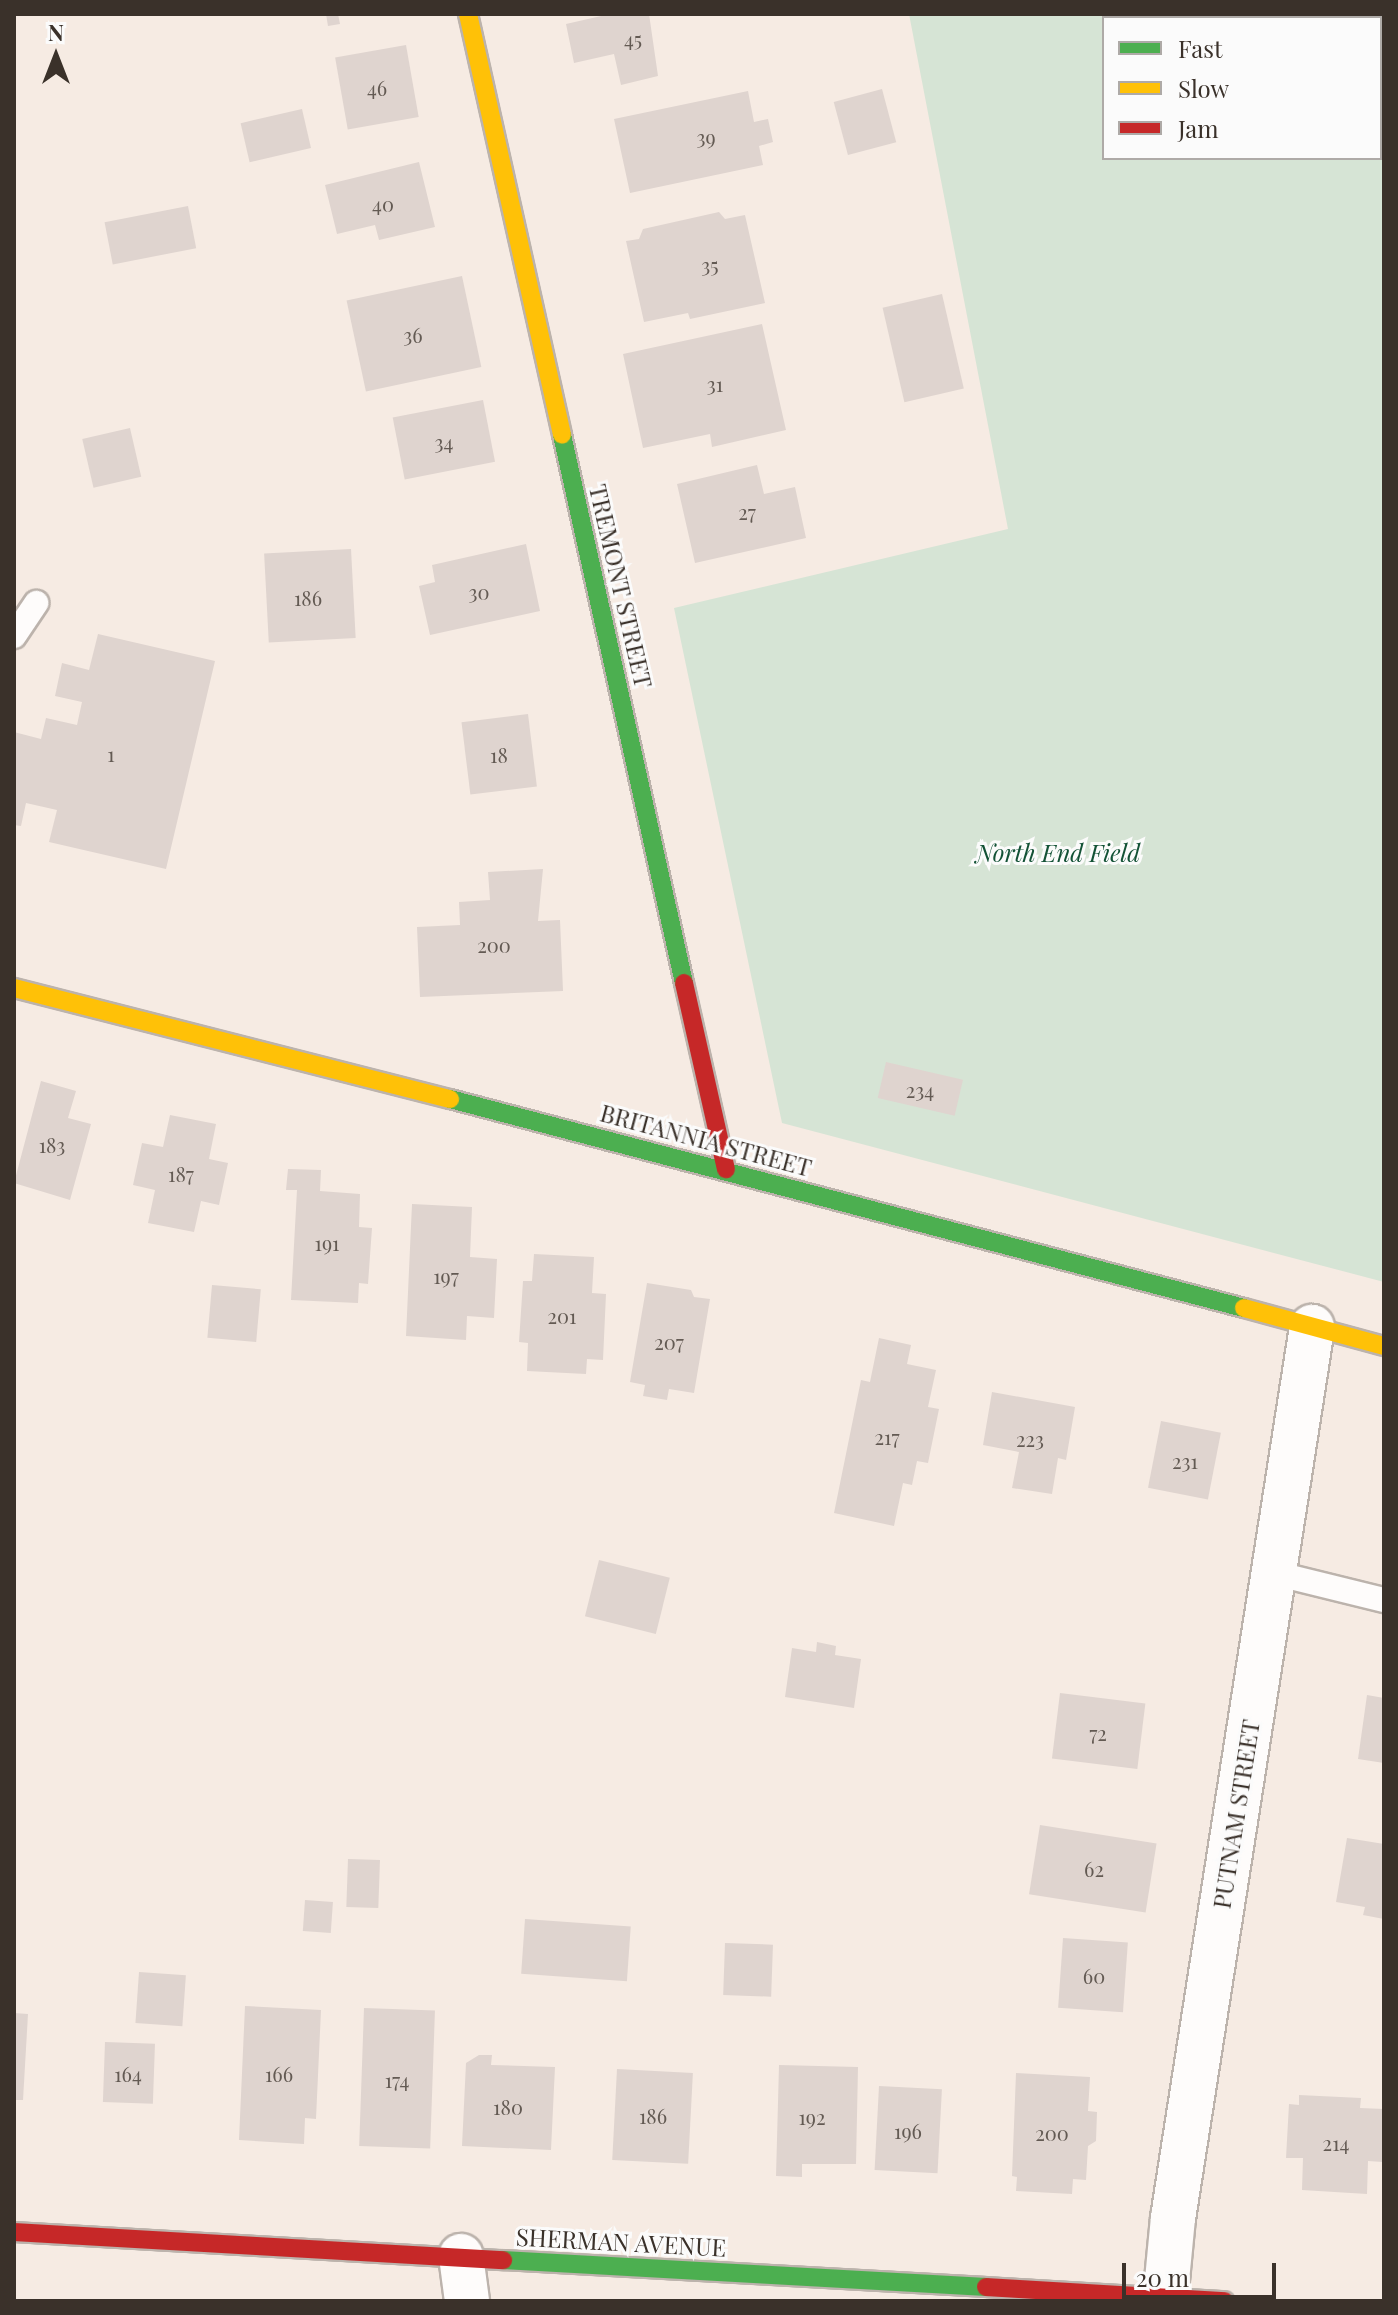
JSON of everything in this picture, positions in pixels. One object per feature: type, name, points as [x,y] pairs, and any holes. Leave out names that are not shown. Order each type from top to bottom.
[{"type":"street","name":"TREMONT STREET","points":[[468,14],[726,1169]]},
{"type":"street","name":"BRITANNIA STREET","points":[[14,988],[726,1169],[1384,1346]]},
{"type":"street","name":"PUTNAM STREET","points":[[1165,2299],[1312,1327]]},
{"type":"street","name":"SHERMAN AVENUE","points":[[14,2232],[1225,2301]]},
{"type":"street","points":[[461,2256],[467,2301]]},
{"type":"lane","points":[[14,636],[36,603]]},
{"type":"lane","points":[[1274,1573],[1384,1600]]},
{"type":"green space","name":"North End Field","points":[[909,14],[1384,14],[1384,1282],[782,1123],[674,608],[1008,529]]},
{"type":"building","points":[[326,14],[338,14],[340,24],[328,26]]},
{"type":"building","points":[[610,14],[649,14],[658,76],[621,85],[614,54],[574,63],[566,24]]},
{"type":"building","points":[[406,45],[419,117],[348,129],[335,58]]},
{"type":"building","points":[[882,89],[896,142],[848,155],[834,102]]},
{"type":"building","points":[[748,91],[754,122],[768,119],[773,142],[759,146],[763,165],[630,193],[614,119]]},
{"type":"building","points":[[302,109],[311,148],[250,162],[241,123]]},
{"type":"building","points":[[419,162],[435,227],[379,240],[375,225],[337,234],[325,185]]},
{"type":"building","points":[[188,206],[196,248],[113,264],[105,222]]},
{"type":"building","points":[[719,212],[725,219],[745,215],[765,303],[690,319],[688,313],[644,322],[626,241],[639,239],[643,229]]},
{"type":"building","points":[[462,276],[481,367],[366,392],[347,301]]},
{"type":"building","points":[[942,294],[964,389],[904,402],[883,308]]},
{"type":"building","points":[[762,324],[786,430],[712,447],[710,434],[643,448],[623,354]]},
{"type":"building","points":[[483,400],[495,462],[405,479],[393,418]]},
{"type":"building","points":[[130,428],[141,477],[94,488],[82,439]]},
{"type":"building","points":[[757,465],[764,494],[795,487],[806,538],[695,563],[677,484]]},
{"type":"building","points":[[526,544],[540,611],[430,635],[419,586],[435,582],[432,565]]},
{"type":"building","points":[[351,549],[356,638],[269,642],[264,554]]},
{"type":"building","points":[[98,634],[215,661],[166,869],[49,842],[57,810],[26,803],[21,826],[14,825],[14,732],[41,739],[46,718],[77,725],[82,702],[55,696],[62,663],[89,670]]},
{"type":"building","points":[[528,714],[537,786],[470,795],[461,722]]},
{"type":"building","points":[[543,869],[538,921],[560,920],[563,991],[420,997],[417,927],[460,925],[459,902],[490,900],[488,872]]},
{"type":"building","points":[[886,1062],[963,1080],[955,1116],[878,1098]]},
{"type":"building","points":[[41,1081],[76,1091],[68,1118],[91,1124],[70,1200],[14,1183]]},
{"type":"building","points":[[170,1115],[216,1124],[209,1159],[228,1163],[219,1205],[201,1201],[194,1232],[148,1223],[155,1190],[133,1185],[142,1143],[163,1147]]},
{"type":"building","points":[[288,1169],[321,1170],[320,1191],[360,1194],[359,1227],[372,1228],[368,1284],[359,1283],[358,1303],[291,1300],[297,1190],[286,1190]]},
{"type":"building","points":[[412,1204],[472,1207],[470,1257],[497,1259],[494,1318],[467,1316],[466,1340],[406,1336]]},
{"type":"building","points":[[534,1254],[594,1257],[592,1293],[606,1294],[603,1360],[587,1359],[586,1374],[527,1371],[528,1343],[519,1342],[523,1281],[532,1281]]},
{"type":"building","points":[[647,1283],[691,1290],[694,1297],[710,1299],[694,1393],[669,1389],[667,1400],[643,1396],[645,1385],[630,1382]]},
{"type":"building","points":[[212,1285],[261,1289],[256,1342],[207,1338]]},
{"type":"building","points":[[879,1338],[911,1345],[907,1364],[936,1370],[928,1407],[939,1409],[928,1463],[917,1461],[912,1485],[903,1483],[894,1526],[834,1513],[861,1380],[870,1382]]},
{"type":"building","points":[[992,1392],[1075,1407],[1066,1460],[1058,1458],[1052,1494],[1012,1488],[1019,1452],[983,1445]]},
{"type":"building","points":[[1161,1421],[1221,1433],[1208,1499],[1148,1488]]},
{"type":"building","points":[[599,1560],[670,1578],[656,1634],[585,1616]]},
{"type":"building","points":[[817,1642],[836,1646],[835,1655],[861,1659],[854,1708],[785,1697],[792,1648],[816,1652]]},
{"type":"building","points":[[1060,1693],[1145,1703],[1137,1769],[1052,1759]]},
{"type":"building","points":[[1367,1695],[1384,1698],[1384,1763],[1358,1759]]},
{"type":"building","points":[[1040,1825],[1157,1843],[1146,1913],[1029,1894]]},
{"type":"building","points":[[1347,1838],[1384,1844],[1384,1919],[1363,1915],[1365,1907],[1336,1902]]},
{"type":"building","points":[[348,1859],[380,1860],[378,1908],[346,1907]]},
{"type":"building","points":[[305,1900],[333,1902],[331,1933],[303,1931]]},
{"type":"building","points":[[525,1919],[631,1926],[627,1981],[521,1974]]},
{"type":"building","points":[[1063,1938],[1128,1943],[1123,2012],[1058,2008]]},
{"type":"building","points":[[725,1943],[773,1945],[771,1997],[723,1995]]},
{"type":"building","points":[[139,1972],[186,1975],[182,2026],[135,2023]]},
{"type":"building","points":[[245,2006],[321,2010],[316,2119],[305,2118],[304,2144],[239,2140]]},
{"type":"building","points":[[364,2008],[435,2010],[430,2148],[359,2146]]},
{"type":"building","points":[[14,2013],[28,2014],[23,2100],[14,2100]]},
{"type":"building","points":[[105,2042],[155,2044],[153,2104],[103,2102]]},
{"type":"building","points":[[479,2055],[492,2055],[491,2065],[555,2067],[551,2150],[462,2146],[466,2063]]},
{"type":"building","points":[[779,2065],[858,2067],[856,2164],[802,2164],[802,2177],[776,2176]]},
{"type":"building","points":[[617,2069],[693,2073],[688,2164],[612,2160]]},
{"type":"building","points":[[1016,2073],[1090,2077],[1088,2111],[1097,2112],[1096,2141],[1088,2146],[1086,2180],[1073,2179],[1072,2194],[1016,2191],[1017,2177],[1012,2176]]},
{"type":"building","points":[[879,2086],[942,2089],[938,2173],[875,2170]]},
{"type":"building","points":[[1299,2095],[1361,2098],[1360,2108],[1384,2109],[1383,2162],[1368,2161],[1367,2194],[1302,2190],[1303,2158],[1286,2158],[1289,2104],[1299,2105]]},
{"type":"traffic: fast","points":[[562,435],[684,983]]},
{"type":"traffic: fast","points":[[450,1099],[1244,1308]]},
{"type":"traffic: fast","points":[[503,2260],[986,2287]]},
{"type":"traffic: slow","points":[[468,14],[562,435]]},
{"type":"traffic: slow","points":[[14,988],[450,1099]]},
{"type":"traffic: slow","points":[[1244,1308],[1384,1346]]},
{"type":"traffic: jam","points":[[684,983],[726,1169]]},
{"type":"traffic: jam","points":[[14,2232],[503,2260]]},
{"type":"traffic: jam","points":[[986,2287],[1225,2301]]}]
